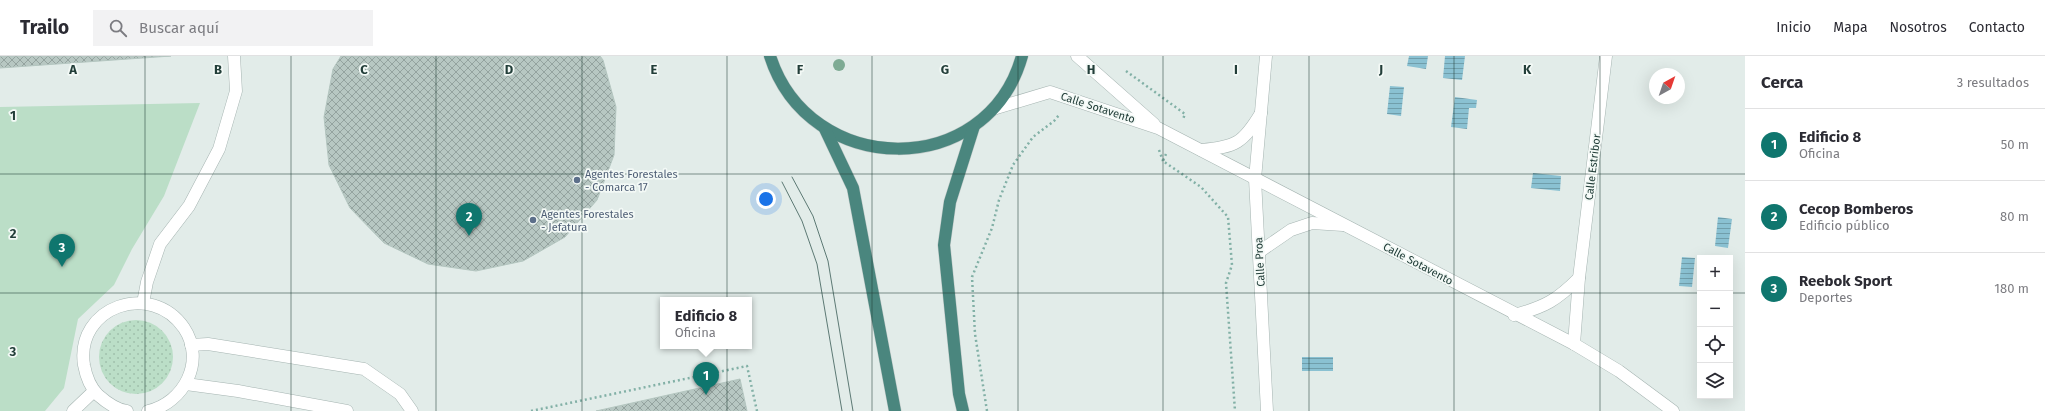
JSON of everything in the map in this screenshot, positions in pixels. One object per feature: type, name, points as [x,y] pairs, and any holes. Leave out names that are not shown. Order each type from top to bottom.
[{"type":"highway","points":[[770,56],[776,74],[796,105],[825,129],[861,145],[900,150],[939,143],[974,126],[993,109],[1018,73],[1022,56]]},
{"type":"highway","points":[[963,411],[959,394],[944,245],[950,202],[974,126]]},
{"type":"highway","points":[[825,129],[853,188],[895,411]]},
{"type":"street","points":[[143,302],[147,282],[160,244],[189,206],[219,149],[236,91],[234,56]]},
{"type":"street","name":"Calle Sotavento","points":[[1077,56],[1158,128]]},
{"type":"street","name":"Calle Proa","points":[[1266,56],[1256,180],[1267,411]]},
{"type":"street","name":"Calle Estribor","points":[[1574,344],[1579,278],[1606,56]]},
{"type":"street","name":"Calle Sotavento","points":[[993,109],[1050,92],[1158,128],[1514,315],[1574,344],[1619,371],[1673,411]]},
{"type":"street","name":"Calle Proa","points":[[1201,150],[1224,148],[1235,144],[1245,136],[1261,113]]},
{"type":"street","points":[[1259,252],[1291,230],[1312,223],[1343,225]]},
{"type":"street","points":[[1514,315],[1544,306],[1564,294],[1579,278]]},
{"type":"street","points":[[127,411],[107,403],[94,391],[85,374],[82,356],[86,338],[95,322],[108,311],[125,304],[143,302],[160,307],[174,316],[185,329],[191,345],[193,358],[191,372],[186,384],[175,398],[159,408],[148,411]]},
{"type":"street","points":[[191,345],[208,344],[364,369],[400,394],[412,411]]},
{"type":"street","points":[[186,384],[238,391],[348,411]]},
{"type":"street","points":[[73,411],[94,391]]},
{"type":"path","points":[[1121,68],[1185,114],[1163,161],[1201,187],[1228,217],[1232,265],[1226,283],[1235,411]]},
{"type":"path","points":[[987,411],[975,334],[972,277],[992,228],[998,200],[1013,165],[1034,137],[1054,121],[1072,99]]},
{"type":"path","points":[[531,411],[747,366],[757,411]]},
{"type":"green space","points":[[200,103],[164,196],[132,249],[114,285],[78,319],[64,388],[45,411],[0,411],[0,107]]},
{"type":"green space","points":[[136,320],[150,323],[162,331],[170,343],[173,357],[170,371],[162,383],[150,391],[136,394],[122,391],[110,383],[102,371],[99,357],[102,343],[110,331],[122,323]]},
{"type":"water","points":[[1409,56],[1428,56],[1426,69],[1407,66]]},
{"type":"water","points":[[1445,56],[1465,56],[1462,80],[1443,78]]},
{"type":"water","points":[[1390,86],[1404,87],[1401,116],[1387,114]]},
{"type":"water","points":[[1455,97],[1477,100],[1476,108],[1469,108],[1467,129],[1451,127]]},
{"type":"water","points":[[1533,173],[1561,176],[1560,191],[1531,188]]},
{"type":"water","points":[[1718,217],[1732,219],[1728,248],[1715,246]]},
{"type":"water","points":[[1682,257],[1695,258],[1692,287],[1679,286]]},
{"type":"water","points":[[1302,357],[1333,357],[1333,371],[1302,371]]},
{"type":"building","points":[[0,56],[171,56],[0,68]]},
{"type":"building","points":[[341,56],[600,56],[603,60],[616,107],[614,155],[597,200],[565,237],[523,261],[476,271],[428,264],[384,243],[350,208],[329,165],[324,117],[333,69]]},
{"type":"building","points":[[740,379],[747,411],[596,411]]},
{"type":"tram line","points":[[792,177],[813,216],[828,261],[853,411]]},
{"type":"tram line","points":[[782,182],[802,221],[817,264],[842,411]]},
{"type":"place","name":"Agentes Forestales - Comarca 17","points":[[577,180]]},
{"type":"place","name":"Agentes Forestales - Jefatura","points":[[533,220]]},
{"type":"place","name":"Cecop Bomberos","points":[[469,236]]},
{"type":"place","name":"Reebok Sport","points":[[62,267]]},
{"type":"place","name":"Edificio 8","points":[[706,395]]}]
